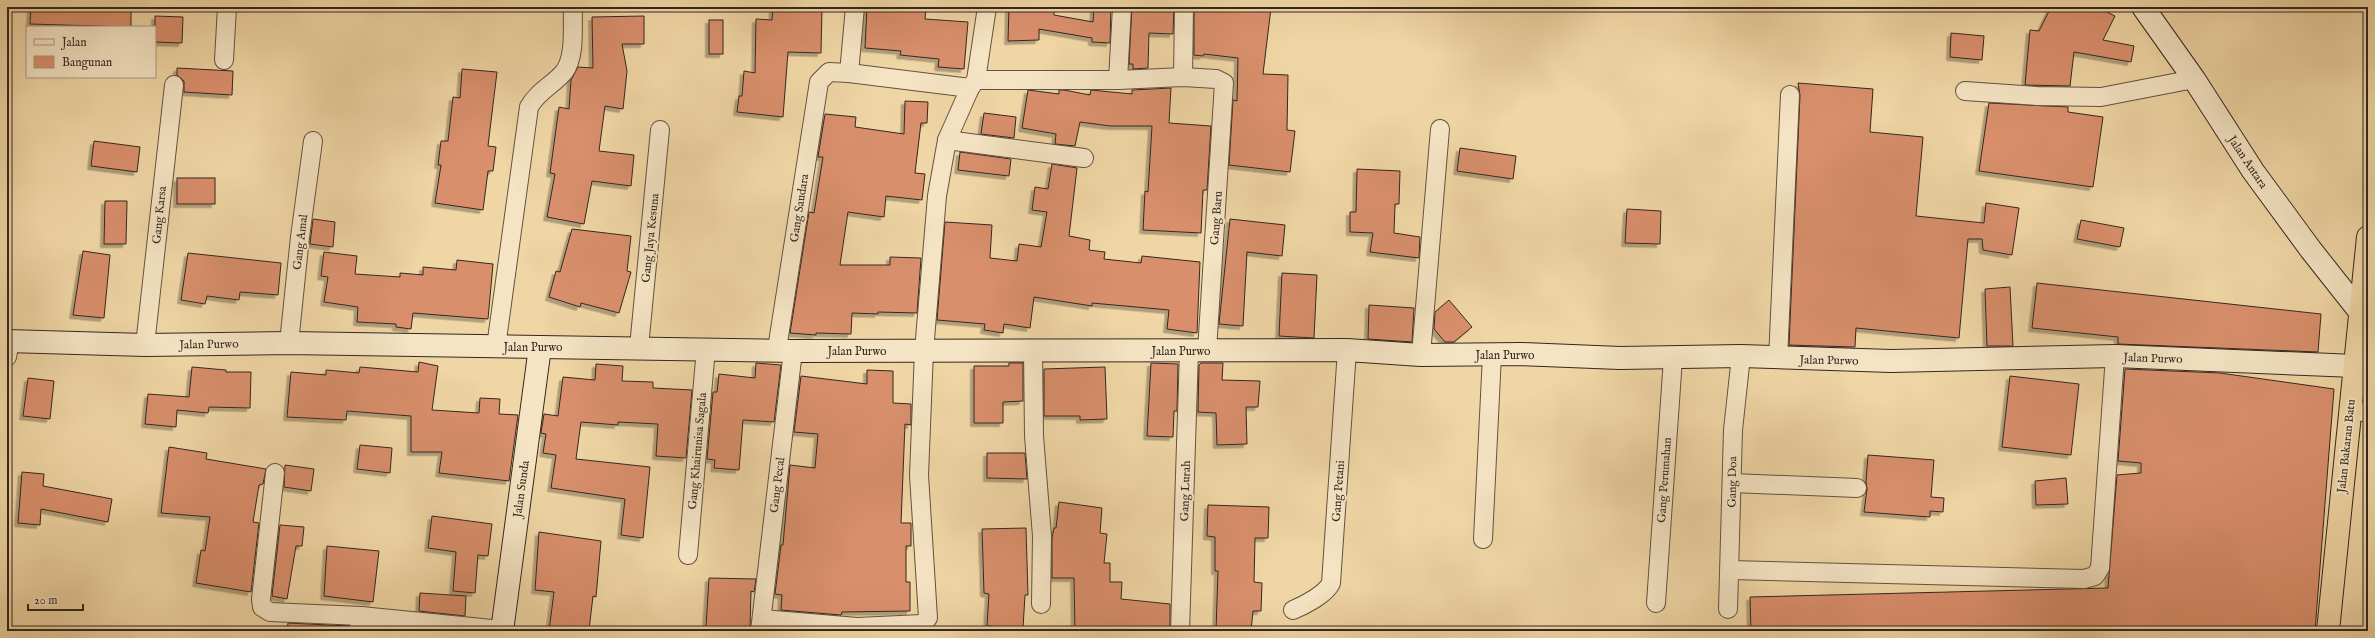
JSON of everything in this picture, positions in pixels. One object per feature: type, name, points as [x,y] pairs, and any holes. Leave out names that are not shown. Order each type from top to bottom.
[{"type":"highway","name":"Jalan Bakaran Batu","points":[[2328,631],[2358,412],[2362,367],[2360,312],[2368,237]]},
{"type":"street","points":[[224,60],[226,7]]},
{"type":"street","points":[[496,347],[528,112],[534,99],[564,71],[570,60],[573,7]]},
{"type":"street","points":[[855,7],[849,73],[973,84],[1183,77],[1184,7]]},
{"type":"street","points":[[761,625],[856,629],[922,624],[928,618],[919,498],[924,351],[937,196],[947,140],[973,84],[987,7]]},
{"type":"street","points":[[1118,80],[1122,7]]},
{"type":"street","name":"Jalan Antara","points":[[2143,7],[2194,79],[2253,171],[2311,250],[2360,312]]},
{"type":"street","name":"Gang Saudara","points":[[785,350],[819,82],[830,72],[849,73]]},
{"type":"street","name":"Gang Baru","points":[[1183,77],[1216,79],[1225,85],[1198,351]]},
{"type":"street","points":[[1965,90],[2037,96],[2101,97],[2194,79]]},
{"type":"street","name":"Gang Karsa","points":[[145,345],[174,85]]},
{"type":"street","points":[[1778,359],[1790,95]]},
{"type":"street","points":[[1420,355],[1440,129]]},
{"type":"street","name":"Gang Jaya Kesuna","points":[[639,347],[660,130]]},
{"type":"street","points":[[947,140],[1084,158]]},
{"type":"street","name":"Gang Amal","points":[[289,343],[300,237],[313,141]]},
{"type":"street","name":"Jalan Purwo","points":[[8,346],[289,343],[496,347],[639,347],[924,351],[1347,350],[1420,355],[1673,358],[1741,356],[1778,359],[1891,361],[2115,356],[2362,367]]},
{"type":"street","name":"Jalan Sunda","points":[[502,630],[540,347]]},
{"type":"street","name":"Gang Khairunisa Sagala","points":[[688,555],[706,348]]},
{"type":"street","name":"Gang Pecal","points":[[761,625],[785,350]]},
{"type":"street","points":[[1033,350],[1034,436],[1042,536],[1041,604]]},
{"type":"street","name":"Gang Petani","points":[[1293,610],[1312,602],[1320,593],[1329,588],[1331,583],[1347,350]]},
{"type":"street","name":"Gang Lurah","points":[[1180,631],[1198,351]]},
{"type":"street","points":[[1483,539],[1492,355]]},
{"type":"street","name":"Gang Doa","points":[[1728,609],[1733,430],[1741,356]]},
{"type":"street","points":[[1730,570],[2084,579],[2095,576],[2100,568],[2115,356]]},
{"type":"street","name":"Gang Perumahan","points":[[1656,603],[1673,358]]},
{"type":"street","points":[[275,473],[261,599],[263,609],[270,612],[360,624],[502,630]]},
{"type":"street","points":[[1732,484],[1858,488]]},
{"type":"building","points":[[31,7],[131,7],[131,26],[30,24]]},
{"type":"building","points":[[773,7],[822,7],[821,53],[788,52],[783,117],[737,112],[739,96],[742,96],[744,71],[755,73],[756,19],[772,20]]},
{"type":"building","points":[[867,7],[926,7],[925,19],[968,22],[964,69],[938,67],[939,59],[900,55],[901,51],[865,48]]},
{"type":"building","points":[[1009,7],[1054,7],[1054,15],[1093,22],[1094,7],[1111,7],[1110,43],[1092,42],[1092,38],[1039,29],[1039,40],[1008,41]]},
{"type":"building","points":[[1132,7],[1174,7],[1173,34],[1149,33],[1148,68],[1133,69],[1133,64],[1129,64]]},
{"type":"building","points":[[1194,7],[1271,8],[1263,74],[1288,75],[1287,130],[1295,131],[1290,172],[1229,165],[1233,100],[1237,101],[1238,58],[1204,54],[1203,56],[1194,55]]},
{"type":"building","points":[[2051,7],[2097,7],[2115,16],[2103,40],[2134,46],[2131,62],[2074,52],[2070,86],[2025,85],[2030,30],[2039,31]]},
{"type":"building","points":[[155,16],[183,17],[182,43],[156,42]]},
{"type":"building","points":[[644,16],[644,44],[622,44],[627,71],[623,109],[605,106],[599,151],[634,155],[631,186],[592,181],[584,224],[547,217],[555,174],[550,173],[559,107],[569,109],[571,80],[578,67],[593,68],[592,17]]},
{"type":"building","points":[[709,20],[723,20],[723,54],[709,54]]},
{"type":"building","points":[[1951,33],[1984,36],[1982,60],[1950,57]]},
{"type":"building","points":[[177,68],[233,71],[232,95],[184,92],[184,81],[177,75]]},
{"type":"building","points":[[462,69],[497,72],[488,146],[496,147],[493,171],[488,171],[483,210],[435,203],[441,165],[438,165],[441,141],[448,141],[453,97],[460,98]]},
{"type":"building","points":[[1798,83],[1873,89],[1870,132],[1923,137],[1916,216],[1984,223],[1986,203],[2019,208],[2012,255],[1983,250],[1982,239],[1968,239],[1959,338],[1856,328],[1855,347],[1789,345],[1800,95]]},
{"type":"building","points":[[1171,88],[1169,123],[1211,126],[1207,190],[1203,190],[1201,233],[1143,230],[1145,191],[1148,192],[1152,126],[1110,126],[1080,122],[1075,146],[1055,144],[1056,134],[1022,128],[1028,90],[1059,94],[1059,90],[1064,90],[1090,95],[1091,90],[1132,94],[1132,90]]},
{"type":"building","points":[[905,101],[928,102],[927,123],[921,123],[915,173],[925,174],[922,200],[886,196],[884,217],[848,212],[840,265],[890,265],[890,257],[921,258],[917,313],[852,313],[851,334],[816,333],[816,335],[790,333],[809,212],[814,213],[823,157],[818,157],[825,114],[856,117],[855,127],[904,134]]},
{"type":"building","points":[[1989,103],[2068,107],[2068,112],[2103,117],[2093,187],[1979,171]]},
{"type":"building","points":[[984,113],[1016,117],[1014,138],[981,134]]},
{"type":"building","points":[[94,141],[140,147],[137,172],[91,166]]},
{"type":"building","points":[[1460,148],[1516,156],[1513,179],[1457,171]]},
{"type":"building","points":[[960,152],[1011,159],[1009,176],[958,170]]},
{"type":"building","points":[[1052,164],[1077,168],[1069,236],[1090,240],[1089,250],[1105,252],[1104,259],[1141,263],[1142,256],[1200,262],[1197,333],[1167,329],[1169,310],[1092,303],[1092,306],[1034,297],[1030,328],[1004,324],[1003,333],[984,330],[985,324],[937,320],[945,222],[992,225],[990,258],[1017,261],[1019,244],[1041,247],[1047,212],[1032,210],[1035,187],[1048,189]]},
{"type":"building","points":[[1357,169],[1400,171],[1399,204],[1395,204],[1394,233],[1420,237],[1419,258],[1370,252],[1373,233],[1350,232],[1350,212],[1356,212]]},
{"type":"building","points":[[177,178],[215,178],[215,204],[177,204]]},
{"type":"building","points":[[105,201],[127,201],[126,244],[104,244]]},
{"type":"building","points":[[1627,209],[1661,211],[1660,244],[1625,243]]},
{"type":"building","points":[[313,219],[335,222],[333,247],[310,244]]},
{"type":"building","points":[[1230,219],[1285,225],[1282,256],[1247,252],[1243,326],[1219,324]]},
{"type":"building","points":[[2081,220],[2124,228],[2120,247],[2077,239]]},
{"type":"building","points":[[572,229],[631,236],[627,271],[631,272],[619,313],[581,303],[580,307],[549,297],[556,271],[560,272]]},
{"type":"building","points":[[83,251],[110,255],[104,318],[73,315]]},
{"type":"building","points":[[324,252],[357,256],[355,274],[400,277],[400,273],[423,275],[423,267],[456,270],[457,260],[493,264],[488,319],[413,313],[411,329],[396,327],[396,324],[357,322],[358,307],[324,302],[328,277],[321,276]]},
{"type":"building","points":[[188,253],[281,263],[278,295],[240,292],[239,300],[207,296],[205,304],[181,300]]},
{"type":"building","points":[[1282,273],[1317,275],[1314,338],[1279,336]]},
{"type":"building","points":[[2037,283],[2321,314],[2318,352],[2118,344],[2118,337],[2032,328]]},
{"type":"building","points":[[2010,287],[2013,346],[1987,346],[1985,289]]},
{"type":"building","points":[[1449,300],[1472,327],[1454,342],[1445,342],[1434,329],[1435,312]]},
{"type":"building","points":[[1369,305],[1414,308],[1412,342],[1368,339]]},
{"type":"building","points":[[419,362],[438,366],[432,410],[479,413],[480,398],[500,399],[499,414],[518,415],[509,481],[439,473],[442,452],[411,452],[411,416],[347,411],[346,420],[287,417],[291,372],[326,375],[326,370],[359,373],[360,367],[418,372]]},
{"type":"building","points":[[756,363],[781,365],[774,422],[743,420],[739,470],[714,468],[715,460],[707,459],[713,392],[717,392],[719,374],[755,378]]},
{"type":"building","points":[[1009,363],[1023,363],[1023,401],[1003,402],[1003,423],[974,423],[974,366],[1009,366]]},
{"type":"building","points":[[1151,363],[1178,364],[1177,411],[1174,411],[1173,437],[1147,436]]},
{"type":"building","points":[[1201,363],[1223,363],[1222,380],[1260,381],[1258,407],[1246,407],[1247,444],[1217,445],[1216,413],[1198,412],[1199,365]]},
{"type":"building","points":[[596,364],[623,366],[622,381],[653,382],[653,388],[692,390],[686,458],[656,456],[658,424],[618,422],[618,425],[581,422],[576,459],[650,467],[643,538],[621,535],[625,499],[551,488],[556,455],[543,453],[546,434],[541,433],[544,414],[558,416],[563,377],[595,380]]},
{"type":"building","points":[[192,367],[226,370],[226,372],[251,372],[250,408],[209,407],[208,413],[177,410],[176,427],[145,424],[148,394],[189,397]]},
{"type":"building","points":[[1105,367],[1107,419],[1080,420],[1080,416],[1044,416],[1044,369]]},
{"type":"building","points":[[2125,369],[2220,373],[2334,389],[2315,631],[1751,631],[1750,597],[2108,588],[2117,475],[2141,473],[2141,463],[2118,461]]},
{"type":"building","points":[[867,370],[893,371],[893,403],[911,404],[911,425],[905,424],[901,523],[911,523],[911,546],[906,546],[906,582],[910,582],[910,611],[842,612],[841,615],[781,610],[782,595],[775,594],[781,545],[783,545],[790,465],[815,468],[818,434],[794,432],[801,376],[867,384]]},
{"type":"building","points":[[2010,376],[2079,384],[2071,455],[2002,447]]},
{"type":"building","points":[[28,378],[54,381],[50,419],[23,416]]},
{"type":"building","points":[[360,445],[392,448],[390,473],[357,469]]},
{"type":"building","points":[[169,447],[207,453],[206,459],[266,469],[263,484],[259,485],[253,522],[259,523],[251,592],[196,583],[201,550],[205,551],[210,517],[161,513]]},
{"type":"building","points":[[987,453],[1025,453],[1027,479],[987,478]]},
{"type":"building","points":[[1868,455],[1934,460],[1931,497],[1944,498],[1943,512],[1930,511],[1930,517],[1864,512],[1867,489],[1866,482]]},
{"type":"building","points":[[285,465],[314,469],[311,491],[284,487]]},
{"type":"building","points":[[22,472],[44,474],[43,486],[112,499],[108,522],[41,509],[40,525],[18,523]]},
{"type":"building","points":[[2066,478],[2068,504],[2036,505],[2035,481]]},
{"type":"building","points":[[1059,502],[1102,508],[1100,533],[1107,534],[1104,563],[1110,563],[1110,582],[1122,582],[1121,599],[1170,604],[1170,631],[1075,631],[1074,578],[1052,578],[1052,538],[1054,528],[1056,528]]},
{"type":"building","points":[[1208,505],[1269,507],[1268,538],[1255,538],[1254,582],[1262,583],[1261,611],[1253,611],[1251,631],[1216,631],[1218,571],[1215,571],[1215,537],[1207,536]]},
{"type":"building","points":[[432,516],[492,524],[488,556],[478,555],[475,593],[453,591],[456,552],[428,548]]},
{"type":"building","points":[[280,525],[304,527],[302,546],[296,546],[287,599],[272,596]]},
{"type":"building","points":[[1026,528],[1028,595],[1025,595],[1023,628],[987,626],[989,594],[984,593],[982,529]]},
{"type":"building","points":[[539,532],[601,541],[596,597],[593,596],[589,630],[549,631],[554,592],[535,590]]},
{"type":"building","points":[[327,546],[379,551],[373,602],[324,596]]},
{"type":"building","points":[[709,578],[756,579],[754,592],[751,591],[750,628],[706,627]]},
{"type":"building","points":[[420,593],[466,596],[465,616],[419,611]]},
{"type":"building","points":[[288,623],[349,626],[349,631],[287,631]]}]
